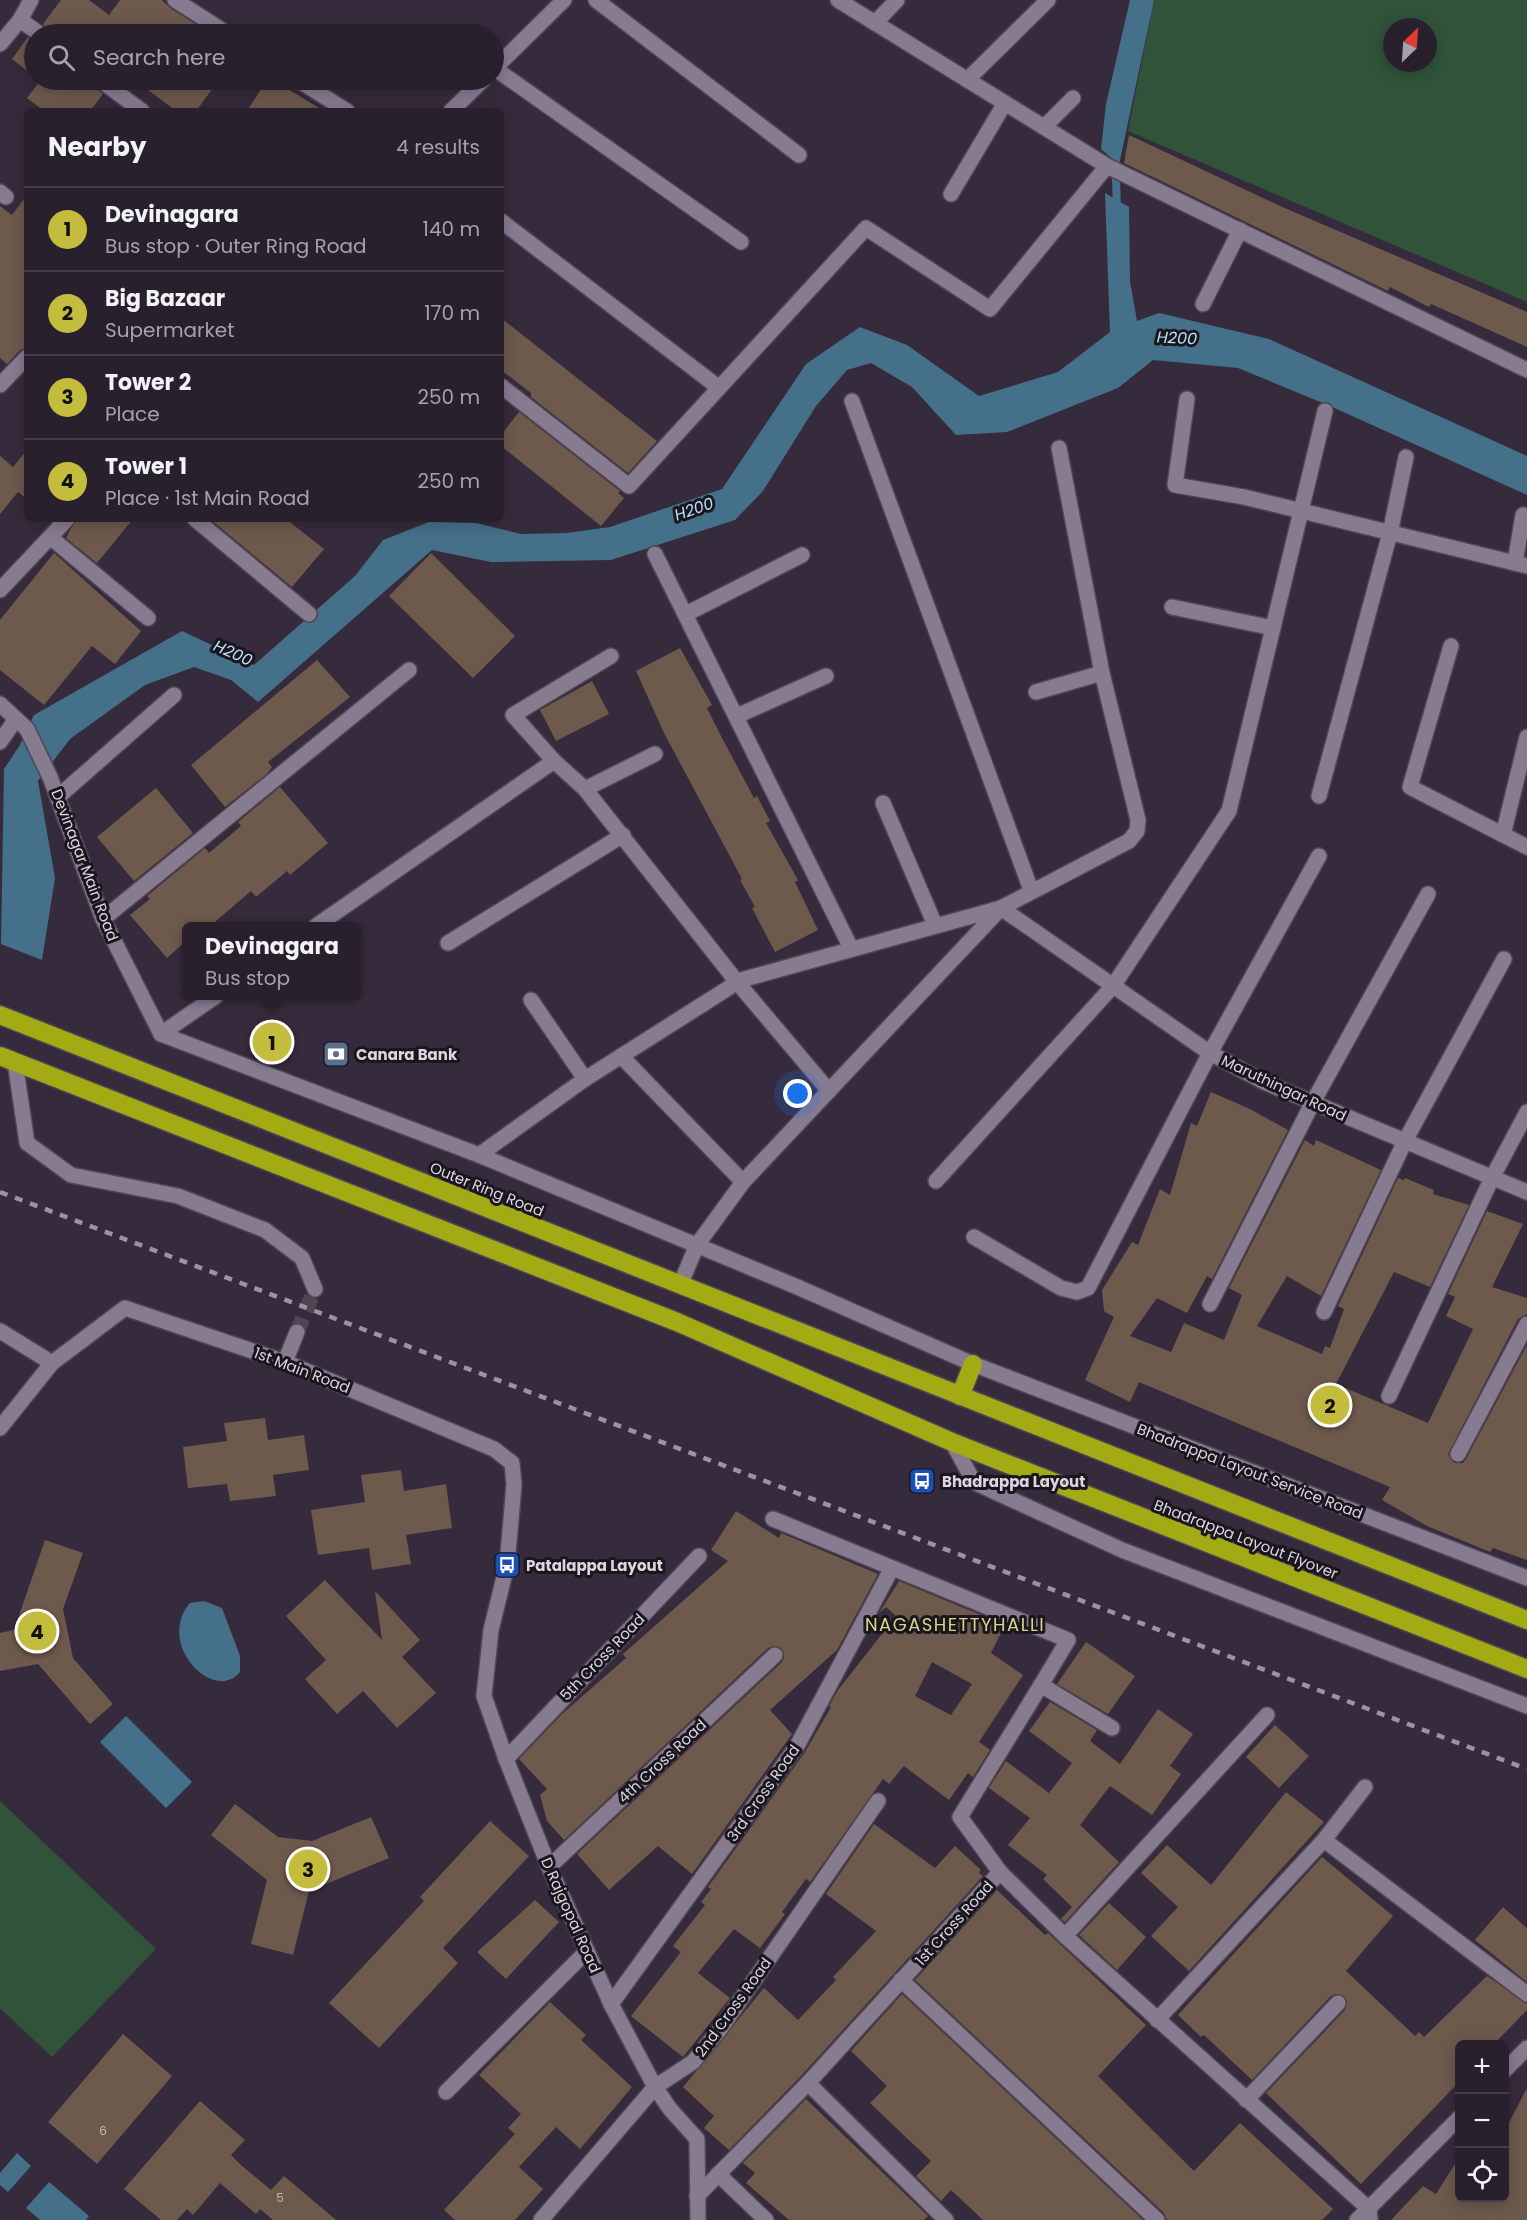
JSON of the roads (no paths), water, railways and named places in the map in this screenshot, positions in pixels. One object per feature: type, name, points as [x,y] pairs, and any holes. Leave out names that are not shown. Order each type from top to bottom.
[{"type":"highway","name":"Outer Ring Road","points":[[0,1015],[960,1396]]},
{"type":"highway","points":[[7,1059],[677,1322],[952,1442]]},
{"type":"highway","points":[[960,1396],[973,1364]]},
{"type":"highway","name":"Bhadrappa Layout Flyover","points":[[960,1396],[1527,1620]]},
{"type":"highway","name":"Bhadrappa Layout Flyover","points":[[952,1442],[1527,1669]]},
{"type":"street","points":[[1,42],[20,20],[31,0]]},
{"type":"street","points":[[175,0],[212,24]]},
{"type":"street","points":[[504,59],[564,0]]},
{"type":"street","points":[[596,0],[799,155]]},
{"type":"street","points":[[838,0],[1107,165],[1527,370]]},
{"type":"street","points":[[875,23],[897,0]]},
{"type":"street","points":[[967,80],[1048,0]]},
{"type":"street","points":[[20,20],[26,24]]},
{"type":"street","points":[[504,76],[741,242]]},
{"type":"street","points":[[114,90],[138,108]]},
{"type":"street","points":[[314,90],[342,108]]},
{"type":"street","points":[[454,108],[473,90]]},
{"type":"street","points":[[1044,127],[1073,98]]},
{"type":"street","points":[[951,194],[1005,103]]},
{"type":"street","points":[[504,388],[628,486],[866,228],[990,309],[1107,165]]},
{"type":"street","points":[[504,223],[718,387]]},
{"type":"street","points":[[1203,304],[1240,230]]},
{"type":"street","points":[[0,385],[24,360]]},
{"type":"street","points":[[1187,399],[1175,485],[1244,497],[1521,565],[1523,515]]},
{"type":"street","points":[[852,401],[1031,890]]},
{"type":"street","points":[[936,1181],[1113,986],[1229,811],[1325,411]]},
{"type":"street","points":[[479,1155],[585,1079],[737,982],[851,948],[1001,908],[1031,890],[1129,841],[1137,831],[1138,820],[1102,674],[1059,448]]},
{"type":"street","points":[[1318,796],[1390,533],[1406,457]]},
{"type":"street","points":[[0,590],[64,522]]},
{"type":"street","points":[[199,522],[309,614]]},
{"type":"street","points":[[50,537],[148,618]]},
{"type":"street","points":[[655,554],[851,948]]},
{"type":"street","points":[[686,614],[802,555]]},
{"type":"street","points":[[1172,607],[1273,628]]},
{"type":"street","points":[[1451,646],[1410,787],[1527,847]]},
{"type":"street","points":[[611,656],[513,715],[554,761],[585,789],[737,982],[829,1091]]},
{"type":"street","points":[[103,918],[409,670]]},
{"type":"street","points":[[1036,692],[1102,674]]},
{"type":"street","points":[[736,716],[826,676]]},
{"type":"street","points":[[59,796],[174,695]]},
{"type":"street","name":"Devinagar Main Road","points":[[0,704],[21,724],[50,777],[103,918],[160,1034]]},
{"type":"street","points":[[0,742],[21,724]]},
{"type":"street","points":[[1503,835],[1527,736]]},
{"type":"street","points":[[585,789],[655,754]]},
{"type":"street","points":[[323,922],[554,761]]},
{"type":"street","points":[[883,803],[935,926]]},
{"type":"street","points":[[448,943],[622,835]]},
{"type":"street","points":[[974,1237],[1061,1288],[1077,1292],[1088,1288],[1210,1053],[1319,856]]},
{"type":"street","points":[[1210,1304],[1313,1102],[1428,894]]},
{"type":"street","points":[[680,1285],[697,1245],[743,1182],[1001,908]]},
{"type":"street","name":"Maruthingar Road","points":[[1001,908],[1210,1053],[1264,1082],[1527,1192]]},
{"type":"street","points":[[1324,1312],[1405,1141],[1504,959]]},
{"type":"street","points":[[160,1034],[210,1000]]},
{"type":"street","points":[[531,1000],[585,1079]]},
{"type":"street","name":"Bhadrappa Layout Service Road","points":[[160,1034],[479,1155],[697,1245],[973,1364],[1527,1578]]},
{"type":"street","points":[[621,1056],[743,1182]]},
{"type":"street","points":[[7,1059],[27,1143],[70,1175],[178,1196],[265,1230],[302,1258],[315,1289]]},
{"type":"street","points":[[1389,1396],[1492,1178],[1527,1112]]},
{"type":"street","name":"1st Main Road","points":[[0,1428],[52,1363],[125,1308],[285,1362],[494,1449],[512,1463],[514,1485],[507,1565],[500,1593]]},
{"type":"street","points":[[1458,1454],[1527,1324]]},
{"type":"street","points":[[0,1331],[52,1363]]},
{"type":"street","points":[[285,1362],[297,1332]]},
{"type":"street","points":[[952,1442],[974,1482],[993,1491],[1122,1550],[1527,1707]]},
{"type":"street","points":[[773,1519],[1068,1640],[1041,1685],[1112,1728]]},
{"type":"street","name":"5th Cross Road","points":[[506,1759],[699,1556]]},
{"type":"street","name":"3rd Cross Road","points":[[611,2004],[797,1746],[892,1568]]},
{"type":"street","name":"D Rajgopal Road","points":[[500,1593],[488,1651],[484,1696],[506,1759],[549,1867],[611,2004],[655,2087],[670,2109],[697,2139],[698,2220]]},
{"type":"street","name":"4th Cross Road","points":[[549,1867],[775,1655]]},
{"type":"street","name":"1st Cross Road","points":[[697,2196],[808,2083],[1000,1872],[960,1817],[1041,1685]]},
{"type":"street","points":[[1065,1936],[1268,1715]]},
{"type":"street","points":[[1157,2020],[1324,1840],[1365,1787]]},
{"type":"street","name":"2nd Cross Road","points":[[541,2220],[655,2087],[693,2062],[721,2028],[878,1801]]},
{"type":"street","points":[[1324,1840],[1527,1994]]},
{"type":"street","points":[[1000,1872],[1065,1936],[1369,2214]]},
{"type":"street","points":[[446,2092],[587,1951]]},
{"type":"street","points":[[901,1980],[1157,2220]]},
{"type":"street","points":[[1246,2100],[1338,2003]]},
{"type":"street","points":[[1509,2066],[1527,2048]]},
{"type":"street","points":[[808,2083],[946,2220]]},
{"type":"street","points":[[1357,2220],[1369,2214],[1455,2122]]},
{"type":"street","points":[[718,2175],[766,2220]]},
{"type":"water","points":[[1130,0],[1154,0],[1119,165],[1101,149],[1106,104]]},
{"type":"water","name":"H200","points":[[1105,193],[1129,207],[1130,281],[1137,321],[1159,313],[1269,339],[1527,456],[1527,495],[1330,406],[1238,368],[1153,360],[1118,388],[1007,432],[956,435],[912,387],[871,363],[847,370],[816,406],[763,491],[735,520],[611,560],[491,562],[432,550],[258,702],[231,680],[194,667],[145,685],[70,739],[38,781],[55,878],[42,960],[1,944],[4,769],[20,745],[34,715],[182,631],[254,665],[355,576],[383,540],[429,522],[476,523],[521,534],[567,533],[610,527],[722,489],[806,364],[860,327],[907,345],[979,396],[1058,372],[1110,332]]},
{"type":"water","points":[[204,1601],[222,1608],[240,1656],[240,1672],[229,1680],[216,1680],[204,1675],[192,1665],[179,1636],[181,1619],[190,1603]]},
{"type":"water","points":[[126,1716],[192,1782],[166,1808],[100,1742]]},
{"type":"water","points":[[17,2153],[31,2166],[8,2192],[0,2185],[0,2173]]},
{"type":"water","points":[[49,2182],[89,2216],[86,2220],[40,2220],[26,2208]]},
{"type":"waterway","points":[[1115,151],[1117,208]]},
{"type":"tunnel","points":[[297,1332],[315,1289]]},
{"type":"railway","points":[[0,1192],[1527,1769]]},
{"type":"place","name":"Devinagara","points":[[272,1042]]},
{"type":"place","name":"Canara Bank","points":[[336,1054]]},
{"type":"place","name":"Big Bazaar","points":[[1330,1405]]},
{"type":"place","name":"Bhadrappa Layout","points":[[922,1481]]},
{"type":"place","name":"Patalappa Layout","points":[[507,1565]]},
{"type":"place","name":"Tower 1","points":[[37,1631]]},
{"type":"place","name":"Tower 2","points":[[308,1869]]},
{"type":"district","name":"NAGASHETTYHALLI","points":[[955,1624]]}]
